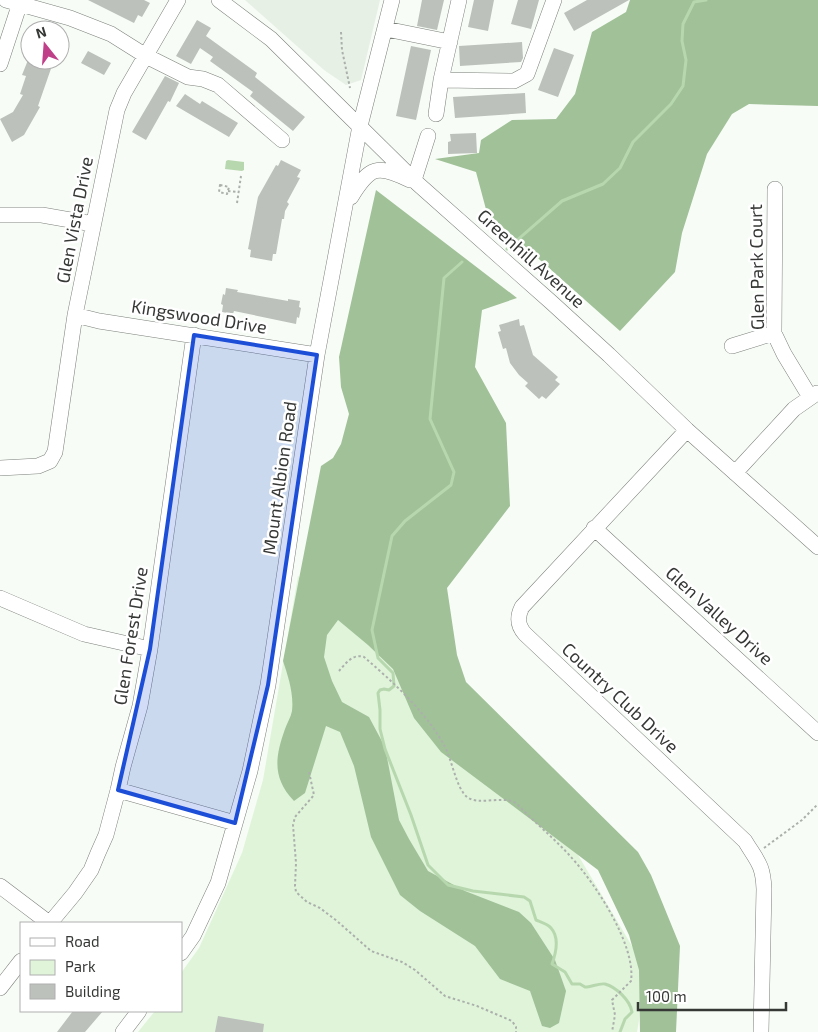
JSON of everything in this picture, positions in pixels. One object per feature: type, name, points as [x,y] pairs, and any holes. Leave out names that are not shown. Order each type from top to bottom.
[{"type":"street","name":"Glen Vista Drive","points":[[0,468],[38,466],[50,461],[55,452],[75,315],[117,110],[124,93],[178,0]]},
{"type":"street","name":"Mount Albion Road","points":[[182,952],[193,936],[209,906],[218,883],[250,771],[268,685],[317,355],[360,126],[392,0]]},
{"type":"street","points":[[436,114],[441,80],[459,0]]},
{"type":"street","name":"Greenhill Avenue","points":[[224,1],[261,30],[416,182],[609,354],[687,430],[818,547]]},
{"type":"street","points":[[441,80],[514,81],[527,74],[556,1]]},
{"type":"street","points":[[0,64],[13,2],[70,18],[111,34],[146,56],[188,77],[203,79],[218,85],[282,140]]},
{"type":"street","points":[[386,29],[450,42]]},
{"type":"street","points":[[346,205],[360,182],[372,171],[383,170],[416,182],[428,136]]},
{"type":"street","name":"Glen Park Court","points":[[775,189],[774,333],[784,354],[814,394]]},
{"type":"street","points":[[0,215],[42,215],[93,224]]},
{"type":"street","name":"Kingswood Drive","points":[[75,315],[99,321],[317,355]]},
{"type":"street","points":[[732,346],[774,333]]},
{"type":"street","name":"Glen Forest Drive","points":[[51,922],[75,894],[91,870],[106,835],[140,706],[150,649],[194,335]]},
{"type":"street","points":[[734,473],[794,408],[814,394]]},
{"type":"street","name":"Country Club Drive","points":[[687,430],[522,607],[518,619],[521,629],[745,840],[755,854],[763,877],[764,889],[762,1032]]},
{"type":"street","name":"Glen Valley Drive","points":[[594,528],[818,733]]},
{"type":"street","points":[[0,598],[84,634],[150,649]]},
{"type":"street","points":[[118,790],[235,823]]},
{"type":"street","points":[[0,886],[49,922]]},
{"type":"street","points":[[0,988],[20,962]]},
{"type":"street","points":[[123,1032],[138,1012]]},
{"type":"path","points":[[341,32],[342,50],[350,88]]},
{"type":"path","points":[[237,203],[241,176]]},
{"type":"path","points":[[220,185],[229,187],[228,190],[227,194],[219,192],[220,185]]},
{"type":"path","points":[[228,190],[238,192]]},
{"type":"path","points":[[339,671],[355,656],[360,655],[364,657],[427,720],[444,745],[454,768],[456,779],[468,798],[476,801],[511,800],[573,858],[597,892],[620,932],[630,963],[631,981],[613,998],[612,1004],[615,1015],[612,1032]]},
{"type":"path","points":[[309,772],[314,794],[295,817],[293,825],[296,892],[307,902],[337,921],[372,951],[402,962],[416,970],[445,996],[477,1006],[512,1021],[516,1027],[516,1032]]},
{"type":"path","points":[[755,854],[802,820],[818,804]]},
{"type":"highlighted area","points":[[194,335],[317,355],[268,685],[235,823],[118,790],[150,649]]},
{"type":"shaded area","points":[[245,0],[380,0],[361,80],[346,85],[324,70]]},
{"type":"shaded area","points":[[630,0],[818,0],[818,106],[749,104],[732,114],[707,154],[682,233],[675,272],[620,331],[487,213],[476,172],[435,159],[479,153],[481,140],[512,120],[556,119],[575,94],[592,32],[626,12]]},
{"type":"shaded area","points":[[226,161],[244,162],[244,170],[225,169]]},
{"type":"shaded area","points":[[376,190],[517,298],[482,310],[475,367],[506,423],[510,506],[447,588],[457,655],[466,682],[638,852],[651,875],[680,946],[676,1032],[640,1032],[639,970],[629,935],[598,870],[441,752],[414,718],[393,669],[338,620],[327,635],[324,657],[342,702],[369,717],[385,747],[399,820],[409,839],[428,871],[465,891],[519,912],[531,923],[555,960],[566,991],[559,1023],[550,1028],[542,1026],[530,991],[500,979],[475,946],[420,911],[400,895],[371,837],[354,766],[340,732],[326,726],[305,793],[294,801],[282,784],[278,767],[279,749],[292,705],[290,685],[283,661],[321,466],[333,458],[341,444],[349,414],[341,387],[339,357]]},
{"type":"green space","points":[[298,576],[412,673],[490,776],[578,855],[642,963],[637,1032],[138,1032],[154,1012],[182,1012],[182,972],[199,948],[242,853],[263,780]]},
{"type":"building","points":[[88,0],[144,0],[150,3],[142,17],[138,15],[134,23]]},
{"type":"building","points":[[422,0],[444,0],[437,30],[417,26]]},
{"type":"building","points":[[474,0],[494,0],[488,31],[468,27]]},
{"type":"building","points":[[518,0],[539,0],[531,29],[511,24]]},
{"type":"building","points":[[587,0],[629,0],[574,31],[564,13]]},
{"type":"building","points":[[197,20],[211,28],[206,36],[257,73],[255,77],[305,117],[293,131],[250,96],[253,92],[210,61],[213,57],[200,48],[191,64],[176,56]]},
{"type":"building","points":[[522,42],[523,58],[521,62],[460,66],[459,46]]},
{"type":"building","points":[[411,46],[431,50],[416,120],[396,116]]},
{"type":"building","points":[[554,48],[574,55],[558,97],[538,90]]},
{"type":"building","points":[[88,51],[111,63],[104,75],[81,63]]},
{"type":"building","points":[[24,70],[51,70],[38,106],[40,107],[24,135],[12,142],[0,119],[13,112],[23,95],[20,94],[26,76],[22,75]]},
{"type":"building","points":[[165,76],[179,83],[170,102],[168,101],[146,140],[132,132]]},
{"type":"building","points":[[525,93],[526,113],[455,118],[453,97]]},
{"type":"building","points":[[185,94],[200,104],[202,101],[238,123],[229,137],[176,106]]},
{"type":"building","points":[[476,133],[477,153],[448,154],[448,142],[451,141],[450,134]]},
{"type":"building","points":[[281,160],[301,170],[297,177],[300,178],[287,202],[289,204],[285,211],[284,219],[282,219],[276,254],[273,254],[272,261],[250,257],[251,250],[248,249],[258,197],[276,165],[278,166]]},
{"type":"building","points":[[226,288],[238,290],[237,292],[288,301],[288,299],[300,301],[299,318],[297,317],[296,324],[234,311],[233,314],[222,312],[223,305],[221,304]]},
{"type":"building","points":[[519,319],[520,326],[524,325],[533,355],[558,377],[555,380],[560,384],[546,399],[542,396],[539,399],[525,386],[528,383],[510,363],[506,348],[503,349],[498,332],[501,331],[499,325]]},
{"type":"building","points":[[72,1012],[102,1012],[85,1032],[57,1032]]},
{"type":"building","points":[[218,1016],[264,1024],[263,1032],[215,1032]]},
{"type":"waterway","points":[[507,249],[562,201],[603,184],[620,168],[633,142],[671,104],[683,86],[686,60],[682,41],[683,24],[694,2],[706,0]]},
{"type":"waterway","points":[[462,262],[444,278],[430,419],[454,472],[451,485],[405,521],[392,536],[372,630],[378,658],[393,673],[394,686],[389,690],[380,690],[378,693],[380,729],[385,749],[428,865],[448,885],[473,891],[524,897],[530,901],[536,920],[550,927],[556,936],[556,950],[552,964],[565,972],[572,984],[580,984],[585,987],[605,984],[618,991],[631,1007],[632,1012],[625,1019],[620,1032]]}]
